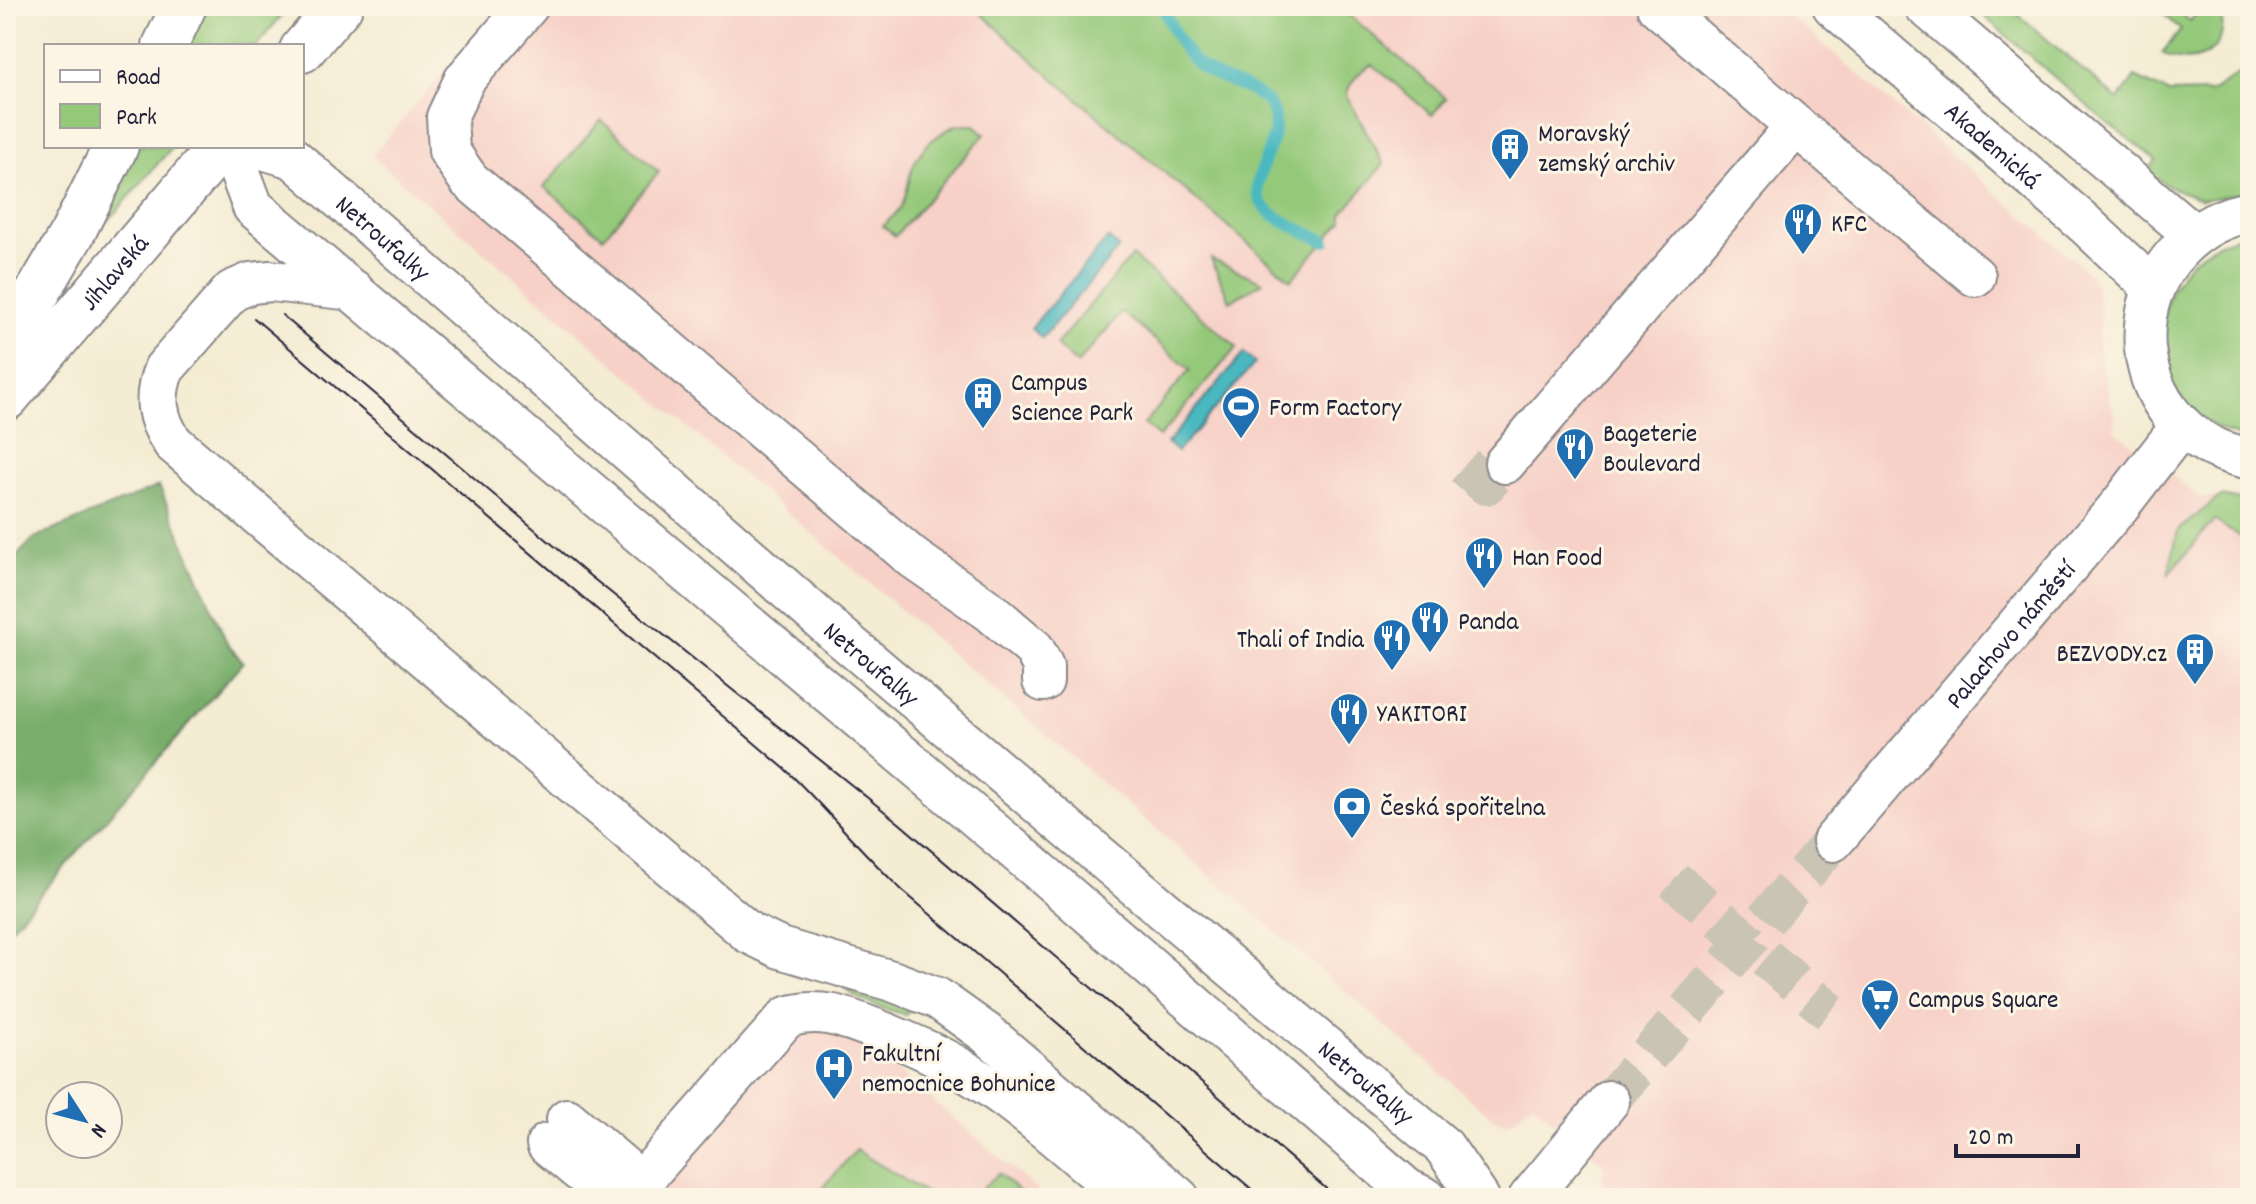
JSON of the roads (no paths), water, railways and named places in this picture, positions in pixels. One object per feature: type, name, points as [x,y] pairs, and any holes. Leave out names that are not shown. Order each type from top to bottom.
[{"type":"main road","points":[[166,44],[184,6]]},
{"type":"main road","points":[[304,48],[340,6]]},
{"type":"main road","points":[[6,347],[72,234],[115,148]]},
{"type":"main road","name":"Jihlavská","points":[[6,398],[219,148]]},
{"type":"street","points":[[528,6],[465,79],[447,117],[449,151],[469,180],[913,558],[991,612],[1034,649],[1043,666],[1043,681]]},
{"type":"street","points":[[1657,6],[1975,276]]},
{"type":"street","name":"Akademická","points":[[1833,6],[2085,224],[2153,288]]},
{"type":"street","points":[[1925,6],[2194,235]]},
{"type":"street","points":[[1505,463],[1796,126]]},
{"type":"street","name":"Netroufalky","points":[[231,148],[253,207],[1043,874],[1407,1189],[1426,1198]]},
{"type":"street","name":"Netroufalky","points":[[260,148],[293,158],[835,632],[1444,1147],[1479,1198]]},
{"type":"street","points":[[2250,212],[2216,222],[2194,235],[2170,259],[2153,288],[2146,311],[2144,336],[2146,361],[2166,407],[2203,442],[2226,453],[2250,459]]},
{"type":"street","points":[[353,290],[271,281],[251,283],[232,291],[164,369],[158,384],[158,414],[173,443],[749,933],[780,948],[892,981],[937,998],[986,1033],[1179,1198]]},
{"type":"street","name":"Palachovo náměstí","points":[[1833,841],[2102,526],[2182,425]]},
{"type":"street","points":[[816,1011],[820,960]]},
{"type":"street","points":[[557,1132],[627,1193],[787,1017],[816,1011],[843,1017],[901,1039],[959,1067],[1007,1099],[1127,1198]]},
{"type":"street","points":[[1529,1198],[1609,1101]]},
{"type":"water","points":[[1108,238],[1119,248],[1042,338],[1031,328]]},
{"type":"water","points":[[1244,353],[1255,363],[1177,452],[1167,443]]},
{"type":"waterway","points":[[1165,12],[1182,45],[1199,65],[1250,90],[1270,106],[1275,120],[1274,134],[1259,176],[1257,189],[1261,202],[1271,213],[1290,225],[1325,241]]},
{"type":"tunnel","points":[[1464,466],[1486,485],[1505,463]]},
{"type":"tunnel","points":[[1609,1101],[1833,841]]},
{"type":"tunnel","points":[[1674,880],[1830,1012]]},
{"type":"tram line","points":[[282,315],[585,572],[899,823],[1337,1198]]},
{"type":"tram line","points":[[254,318],[785,769],[903,891],[1262,1198]]},
{"type":"place","name":"Moravský zemský archiv","points":[[1510,181]]},
{"type":"place","name":"KFC","points":[[1803,256]]},
{"type":"place","name":"Campus Science Park","points":[[983,430]]},
{"type":"place","name":"Form Factory","points":[[1241,440]]},
{"type":"place","name":"Bageterie Boulevard","points":[[1575,481]]},
{"type":"place","name":"Han Food","points":[[1484,590]]},
{"type":"place","name":"Panda","points":[[1430,654]]},
{"type":"place","name":"Thali of India","points":[[1392,672]]},
{"type":"place","name":"BEZVODY.cz","points":[[2195,686]]},
{"type":"place","name":"YAKITORI","points":[[1349,746]]},
{"type":"place","name":"Česká spořitelna","points":[[1352,840]]},
{"type":"place","name":"Campus Square","points":[[1880,1032]]},
{"type":"place","name":"Fakultní nemocnice Bohunice","points":[[834,1101]]}]
